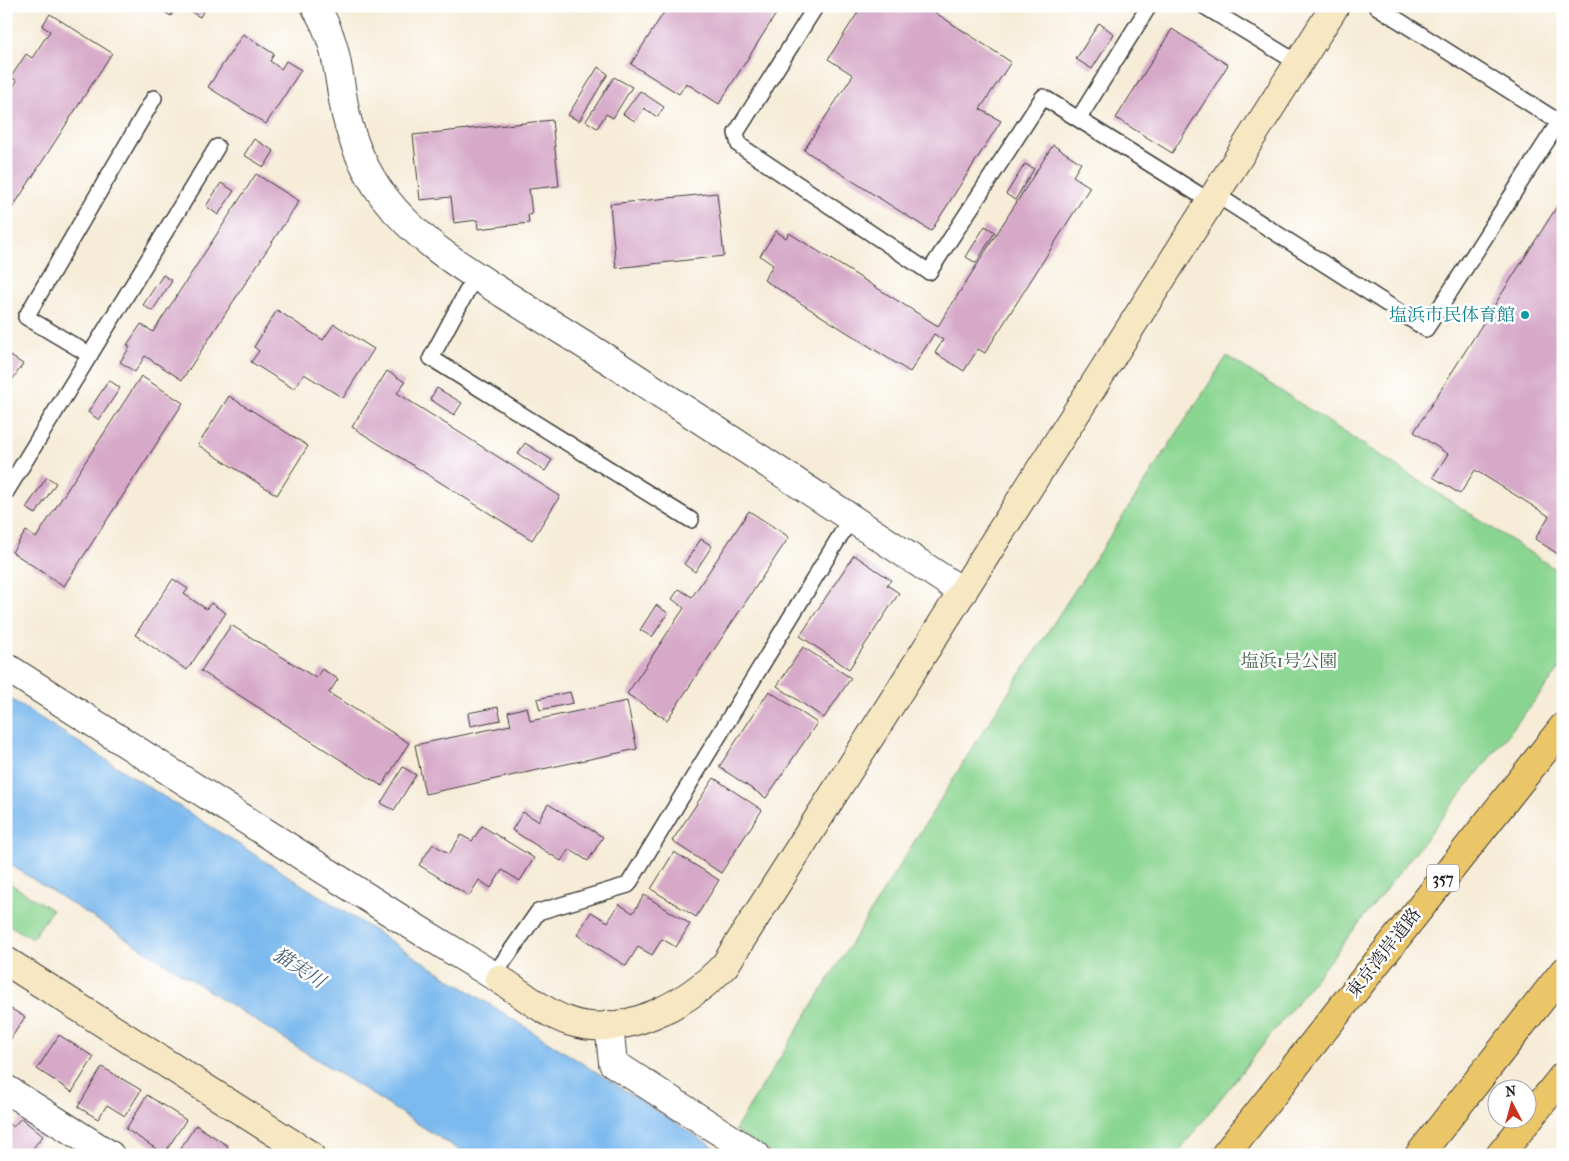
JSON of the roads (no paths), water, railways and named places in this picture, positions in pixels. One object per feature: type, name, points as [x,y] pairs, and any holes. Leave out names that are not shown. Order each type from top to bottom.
[{"type":"highway","name":"東京湾岸道路","points":[[1225,1155],[1563,727]]},
{"type":"highway","points":[[1419,1155],[1563,972]]},
{"type":"highway","points":[[1500,1155],[1563,1076]]},
{"type":"street","points":[[315,6],[331,38],[339,64],[351,134],[371,178],[385,198],[420,236],[475,276],[963,592]]},
{"type":"street","points":[[6,667],[398,917],[570,1022],[589,1026],[609,1025],[637,1020],[677,1004],[707,984],[725,965],[1335,6]]},
{"type":"street","points":[[6,961],[310,1155]]},
{"type":"street","points":[[609,1025],[613,1063],[756,1155]]},
{"type":"street","points":[[6,1089],[76,1146],[110,1155]]},
{"type":"lane","points":[[816,6],[736,133],[738,145],[929,272],[1042,96],[1213,198],[1426,329],[1559,122],[1376,6]]},
{"type":"lane","points":[[1079,118],[1150,6]]},
{"type":"lane","points":[[1204,6],[1298,63]]},
{"type":"lane","points":[[90,356],[26,317],[154,98]]},
{"type":"lane","points":[[6,492],[217,148]]},
{"type":"lane","points":[[475,276],[431,358],[691,520]]},
{"type":"lane","points":[[496,977],[538,912],[628,885],[851,518]]},
{"type":"water","name":"猫実川","points":[[6,696],[726,1155],[467,1155],[6,862]]},
{"type":"place","name":"塩浜市民体育館","points":[[1525,315]]},
{"type":"park label","name":"塩浜1号公園","points":[[1289,661]]}]
